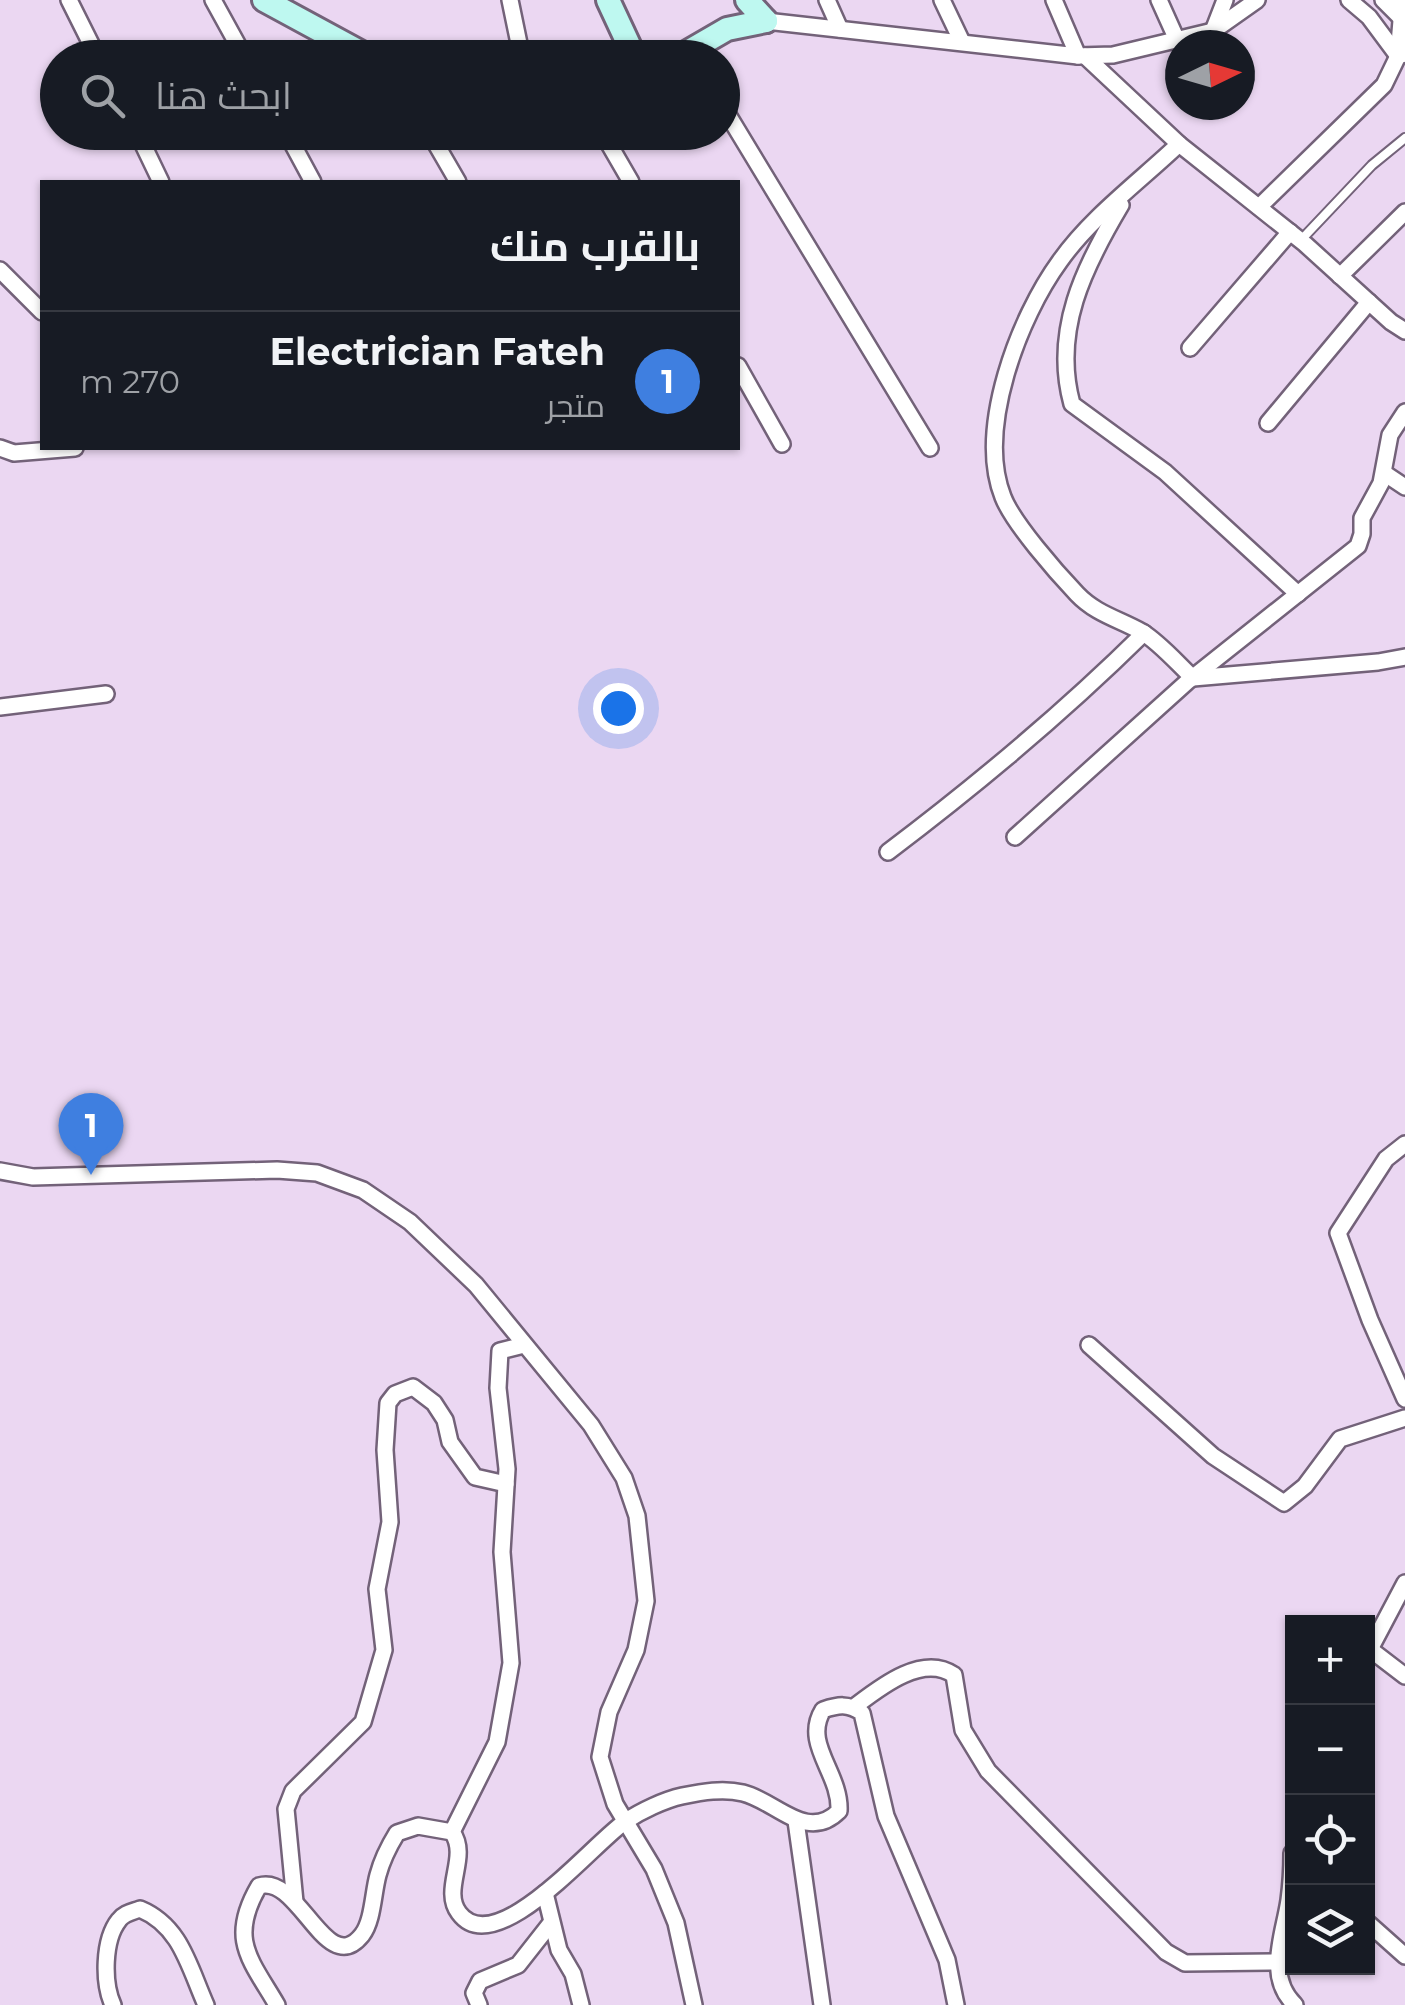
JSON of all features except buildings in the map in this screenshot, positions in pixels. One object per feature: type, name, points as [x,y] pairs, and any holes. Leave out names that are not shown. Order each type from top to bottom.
[{"type":"main road","points":[[264,0],[338,40]]},
{"type":"main road","points":[[608,0],[627,40]]},
{"type":"main road","points":[[747,0],[766,21]]},
{"type":"main road","points":[[710,40],[728,28],[766,21]]},
{"type":"street","points":[[69,0],[89,40]]},
{"type":"street","points":[[213,0],[234,40]]},
{"type":"street","points":[[510,0],[518,40]]},
{"type":"street","points":[[827,0],[840,28]]},
{"type":"street","points":[[942,0],[962,42]]},
{"type":"street","points":[[1054,0],[1081,56],[1179,144],[1295,236],[1405,331]]},
{"type":"street","points":[[1159,0],[1172,30]]},
{"type":"street","points":[[1213,30],[1225,0]]},
{"type":"street","points":[[1214,30],[1257,0]]},
{"type":"street","points":[[1348,0],[1402,55]]},
{"type":"street","points":[[1382,0],[1403,21]]},
{"type":"street","points":[[1259,207],[1384,85],[1402,55],[1400,0]]},
{"type":"street","points":[[766,21],[1081,56],[1112,55],[1165,43]]},
{"type":"street","points":[[740,135],[930,448]]},
{"type":"street","points":[[1179,144],[1061,258],[1038,294],[998,404],[994,434],[1002,495],[1078,595],[1097,612],[1144,633],[1193,678],[1405,657]]},
{"type":"street","points":[[146,150],[160,180]]},
{"type":"street","points":[[296,150],[312,180]]},
{"type":"street","points":[[439,150],[457,180]]},
{"type":"street","points":[[612,150],[630,180]]},
{"type":"street","points":[[1131,189],[1090,257],[1066,335],[1063,364],[1072,404],[1165,472],[1298,594]]},
{"type":"street","points":[[1340,276],[1405,212]]},
{"type":"street","points":[[1190,348],[1295,236]]},
{"type":"street","points":[[0,270],[40,310]]},
{"type":"street","points":[[1268,423],[1369,302]]},
{"type":"street","points":[[740,370],[782,444]]},
{"type":"street","points":[[1015,837],[1193,678],[1358,546],[1362,518],[1382,484],[1390,435],[1405,412]]},
{"type":"street","points":[[0,448],[14,453],[51,450]]},
{"type":"street","points":[[1384,473],[1405,488]]},
{"type":"street","points":[[888,852],[1041,728],[1144,633]]},
{"type":"street","points":[[0,707],[106,694]]},
{"type":"street","points":[[1405,1144],[1386,1159],[1338,1234],[1405,1399]]},
{"type":"street","points":[[0,1171],[33,1177],[277,1170],[317,1173],[364,1190],[410,1222],[476,1286],[590,1425],[624,1478],[638,1516],[646,1600],[636,1650],[609,1712],[600,1757],[615,1804],[654,1868],[676,1923],[694,2005]]},
{"type":"street","points":[[1090,1344],[1213,1456],[1284,1503],[1305,1486],[1340,1439],[1405,1418]]},
{"type":"street","points":[[452,1832],[497,1742],[512,1663],[502,1552],[506,1484],[498,1388],[500,1351],[524,1345]]},
{"type":"street","points":[[295,1902],[286,1809],[294,1791],[363,1722],[384,1650],[378,1589],[390,1522],[385,1450],[388,1404],[394,1394],[413,1388],[434,1403],[445,1420],[450,1442],[474,1477],[506,1484]]},
{"type":"street","points":[[1375,1640],[1405,1583]]},
{"type":"street","points":[[1375,1655],[1405,1676]]},
{"type":"street","points":[[854,1707],[891,1680],[933,1667],[945,1669],[954,1675],[963,1730],[988,1771],[1166,1952],[1185,1964],[1278,1962]]},
{"type":"street","points":[[277,2005],[244,1948],[244,1920],[259,1886],[269,1883],[280,1887],[324,1939],[335,1945],[352,1943],[364,1933],[378,1872],[397,1832],[418,1826],[452,1832],[458,1840],[455,1908],[465,1920],[476,1924],[500,1922],[523,1911],[625,1821],[675,1798],[723,1790],[756,1798],[796,1821],[819,1824],[839,1811],[840,1794],[814,1728],[823,1710],[839,1705],[854,1707],[862,1713],[886,1816],[947,1960],[956,2005]]},
{"type":"street","points":[[796,1821],[822,2005]]},
{"type":"street","points":[[1290,1885],[1277,1949],[1289,1999],[1295,2005]]},
{"type":"street","points":[[544,1893],[559,1950],[573,1974],[581,2005]]},
{"type":"street","points":[[113,2005],[108,1993],[112,1933],[122,1916],[140,1909],[160,1917],[174,1934],[206,2005]]},
{"type":"street","points":[[479,2005],[474,1993],[480,1981],[518,1965],[551,1923]]},
{"type":"street","points":[[1375,1929],[1405,1956]]},
{"type":"lane","points":[[1295,236],[1405,138]]},
{"type":"place","name":"Electrician Fateh","points":[[91,1175]]}]
